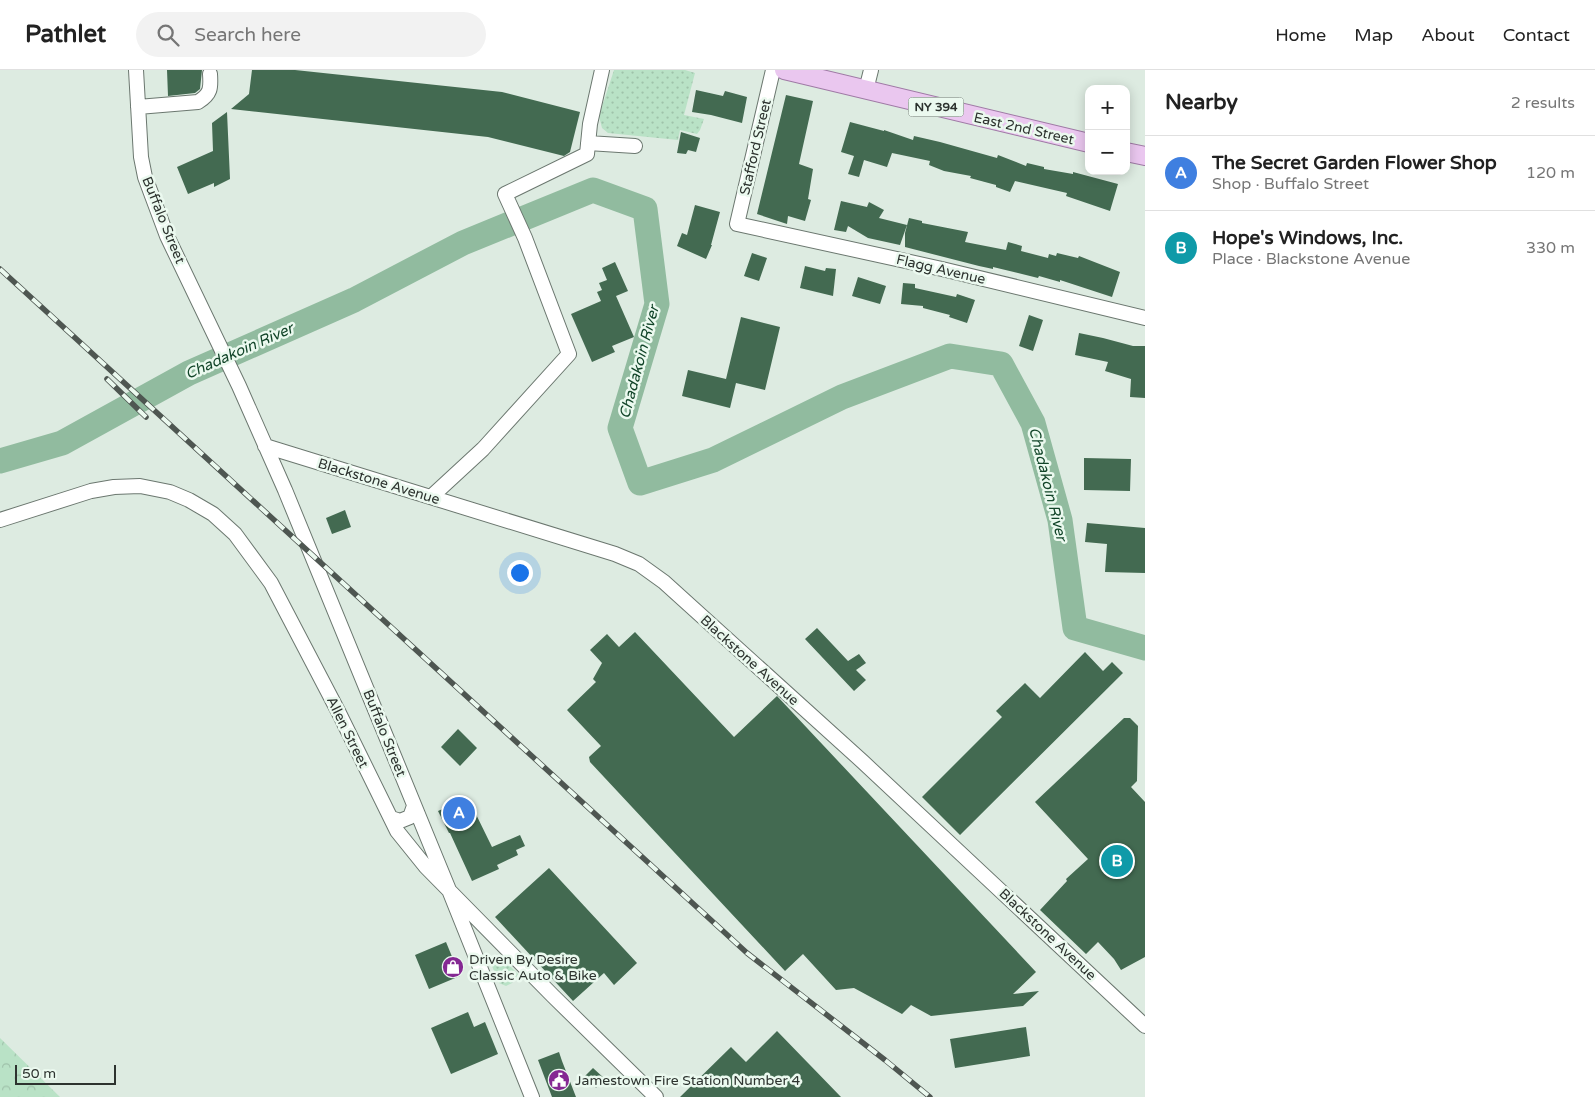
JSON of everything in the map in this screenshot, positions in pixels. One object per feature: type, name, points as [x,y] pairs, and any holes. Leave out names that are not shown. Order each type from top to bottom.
[{"type":"main road","name":"East 2nd Street","points":[[784,70],[1085,142]]},
{"type":"main road","points":[[1130,153],[1145,156]]},
{"type":"street","name":"Buffalo Street","points":[[136,70],[141,157],[145,177],[167,236],[215,334],[265,446],[449,890],[532,1097]]},
{"type":"street","points":[[431,497],[484,449],[569,354],[525,238],[505,194],[587,154],[590,124],[602,70]]},
{"type":"street","name":"Stafford Street","points":[[737,224],[774,70]]},
{"type":"street","points":[[866,90],[871,70]]},
{"type":"street","points":[[138,107],[198,102],[206,97],[211,87],[210,74]]},
{"type":"street","points":[[588,143],[635,146]]},
{"type":"street","name":"Flagg Avenue","points":[[737,224],[942,269],[1145,318]]},
{"type":"street","name":"Blackstone Avenue","points":[[265,446],[615,554],[639,564],[670,588],[863,762],[1145,1026]]},
{"type":"street","name":"Allen Street","points":[[0,520],[91,491],[114,487],[140,486],[170,492],[189,500],[213,514],[235,534],[271,583],[339,713],[397,831],[426,867],[656,1097]]},
{"type":"street","points":[[391,818],[400,821],[410,817],[414,806]]},
{"type":"green space","points":[[614,70],[685,70],[695,73],[684,115],[704,119],[700,130],[697,134],[680,130],[678,140],[608,133],[602,128],[599,116]]},
{"type":"green space","points":[[502,958],[518,974],[512,983],[506,986],[499,983],[492,966],[495,959]]},
{"type":"green space","points":[[0,1038],[60,1097],[0,1097]]},
{"type":"building","points":[[167,70],[202,70],[200,89],[195,93],[168,96]]},
{"type":"building","points":[[252,70],[295,70],[502,92],[580,112],[570,152],[564,156],[488,137],[231,109],[249,94]]},
{"type":"building","points":[[696,90],[723,96],[725,91],[747,97],[742,123],[692,112]]},
{"type":"building","points":[[786,95],[813,101],[799,164],[813,169],[808,199],[811,200],[805,221],[788,216],[787,224],[757,214]]},
{"type":"building","points":[[227,112],[230,179],[214,187],[214,183],[188,194],[177,167],[213,151],[212,123]]},
{"type":"building","points":[[850,122],[884,130],[913,140],[914,136],[997,158],[998,155],[1026,166],[1027,163],[1044,167],[1044,169],[1073,174],[1073,172],[1118,184],[1110,211],[1066,196],[1067,193],[1015,181],[1010,192],[996,187],[996,185],[970,178],[971,176],[944,171],[929,165],[930,161],[892,153],[887,167],[864,160],[859,177],[848,174],[854,156],[841,152]]},
{"type":"building","points":[[681,132],[700,138],[696,152],[688,150],[686,154],[677,153]]},
{"type":"building","points":[[841,201],[867,207],[869,202],[884,210],[879,218],[907,225],[900,245],[868,238],[848,226],[846,232],[834,230]]},
{"type":"building","points":[[695,205],[720,212],[712,245],[706,259],[677,246],[682,233],[687,235]]},
{"type":"building","points":[[909,218],[922,221],[922,223],[968,232],[965,242],[1006,250],[1008,242],[1022,246],[1021,251],[1048,258],[1049,254],[1056,256],[1057,253],[1078,258],[1079,256],[1120,272],[1112,297],[1060,280],[1060,282],[1039,276],[1038,278],[993,267],[993,269],[905,247],[905,233]]},
{"type":"building","points":[[752,253],[767,258],[759,281],[744,276]]},
{"type":"building","points":[[615,262],[628,291],[616,296],[634,337],[612,346],[615,352],[592,362],[571,314],[601,301],[597,292],[602,290],[599,283],[607,280],[602,268]]},
{"type":"building","points":[[805,266],[825,271],[826,268],[836,269],[833,296],[800,288]]},
{"type":"building","points":[[858,277],[886,286],[880,304],[852,296]]},
{"type":"building","points":[[903,283],[915,284],[915,288],[956,297],[957,294],[975,300],[967,323],[949,317],[950,315],[923,308],[923,306],[901,304]]},
{"type":"building","points":[[1029,315],[1043,320],[1033,351],[1019,346]]},
{"type":"building","points":[[741,317],[780,327],[765,390],[736,383],[730,408],[682,396],[688,370],[726,379]]},
{"type":"building","points":[[1079,333],[1133,346],[1145,346],[1145,398],[1130,397],[1131,379],[1105,371],[1108,362],[1075,355]]},
{"type":"building","points":[[1084,458],[1131,459],[1130,491],[1084,490]]},
{"type":"building","points":[[345,510],[351,527],[332,534],[326,518]]},
{"type":"building","points":[[1087,523],[1145,528],[1145,573],[1105,572],[1107,544],[1085,542]]},
{"type":"building","points":[[817,628],[848,661],[859,654],[866,663],[856,670],[866,680],[854,691],[805,639]]},
{"type":"building","points":[[635,632],[734,737],[777,696],[1036,972],[1013,994],[1039,991],[1023,1006],[931,1016],[911,1005],[902,1014],[854,988],[836,990],[803,954],[785,971],[590,762],[589,757],[601,746],[567,710],[596,682],[593,679],[602,663],[590,650],[607,634],[619,647]]},
{"type":"building","points":[[1085,652],[1103,671],[1112,662],[1123,673],[960,835],[922,797],[1002,717],[996,711],[1025,683],[1040,698]]},
{"type":"building","points":[[1124,718],[1130,718],[1138,726],[1137,781],[1131,787],[1145,802],[1145,957],[1121,970],[1114,959],[1098,942],[1086,954],[1040,910],[1067,881],[1066,879],[1088,859],[1035,802]]},
{"type":"building","points":[[458,729],[477,748],[460,766],[441,747]]},
{"type":"building","points":[[468,798],[492,847],[520,835],[525,846],[516,850],[518,855],[497,865],[499,869],[472,881],[438,811]]},
{"type":"building","points":[[549,868],[637,963],[614,985],[604,973],[573,1001],[495,917]]},
{"type":"building","points":[[446,942],[460,976],[429,989],[415,955]]},
{"type":"building","points":[[468,1012],[474,1027],[485,1022],[498,1054],[451,1074],[431,1028]]},
{"type":"building","points":[[1026,1027],[1030,1056],[955,1068],[950,1039]]},
{"type":"building","points":[[777,1031],[841,1097],[680,1097],[731,1047],[746,1062]]},
{"type":"building","points":[[559,1052],[576,1097],[552,1097],[538,1060]]},
{"type":"building","points":[[593,1068],[605,1079],[596,1088],[585,1076]]},
{"type":"waterway","name":"Chadakoin River","points":[[0,461],[62,443],[189,373],[354,300],[463,243],[593,190],[645,209],[657,304],[620,428],[640,483],[713,460],[842,397],[950,356],[1001,364],[1033,423],[1060,520],[1075,628],[1145,648]]},
{"type":"railway","points":[[0,269],[747,953],[930,1097]]},
{"type":"railway","points":[[107,379],[146,417]]},
{"type":"place","name":"The Secret Garden Flower Shop","points":[[459,813]]},
{"type":"place","name":"Hope's Windows, Inc.","points":[[1117,861]]},
{"type":"place","name":"Driven By Desire Classic Auto & Bike","points":[[453,967]]},
{"type":"place","name":"Jamestown Fire Station Number 4","points":[[559,1080]]}]
